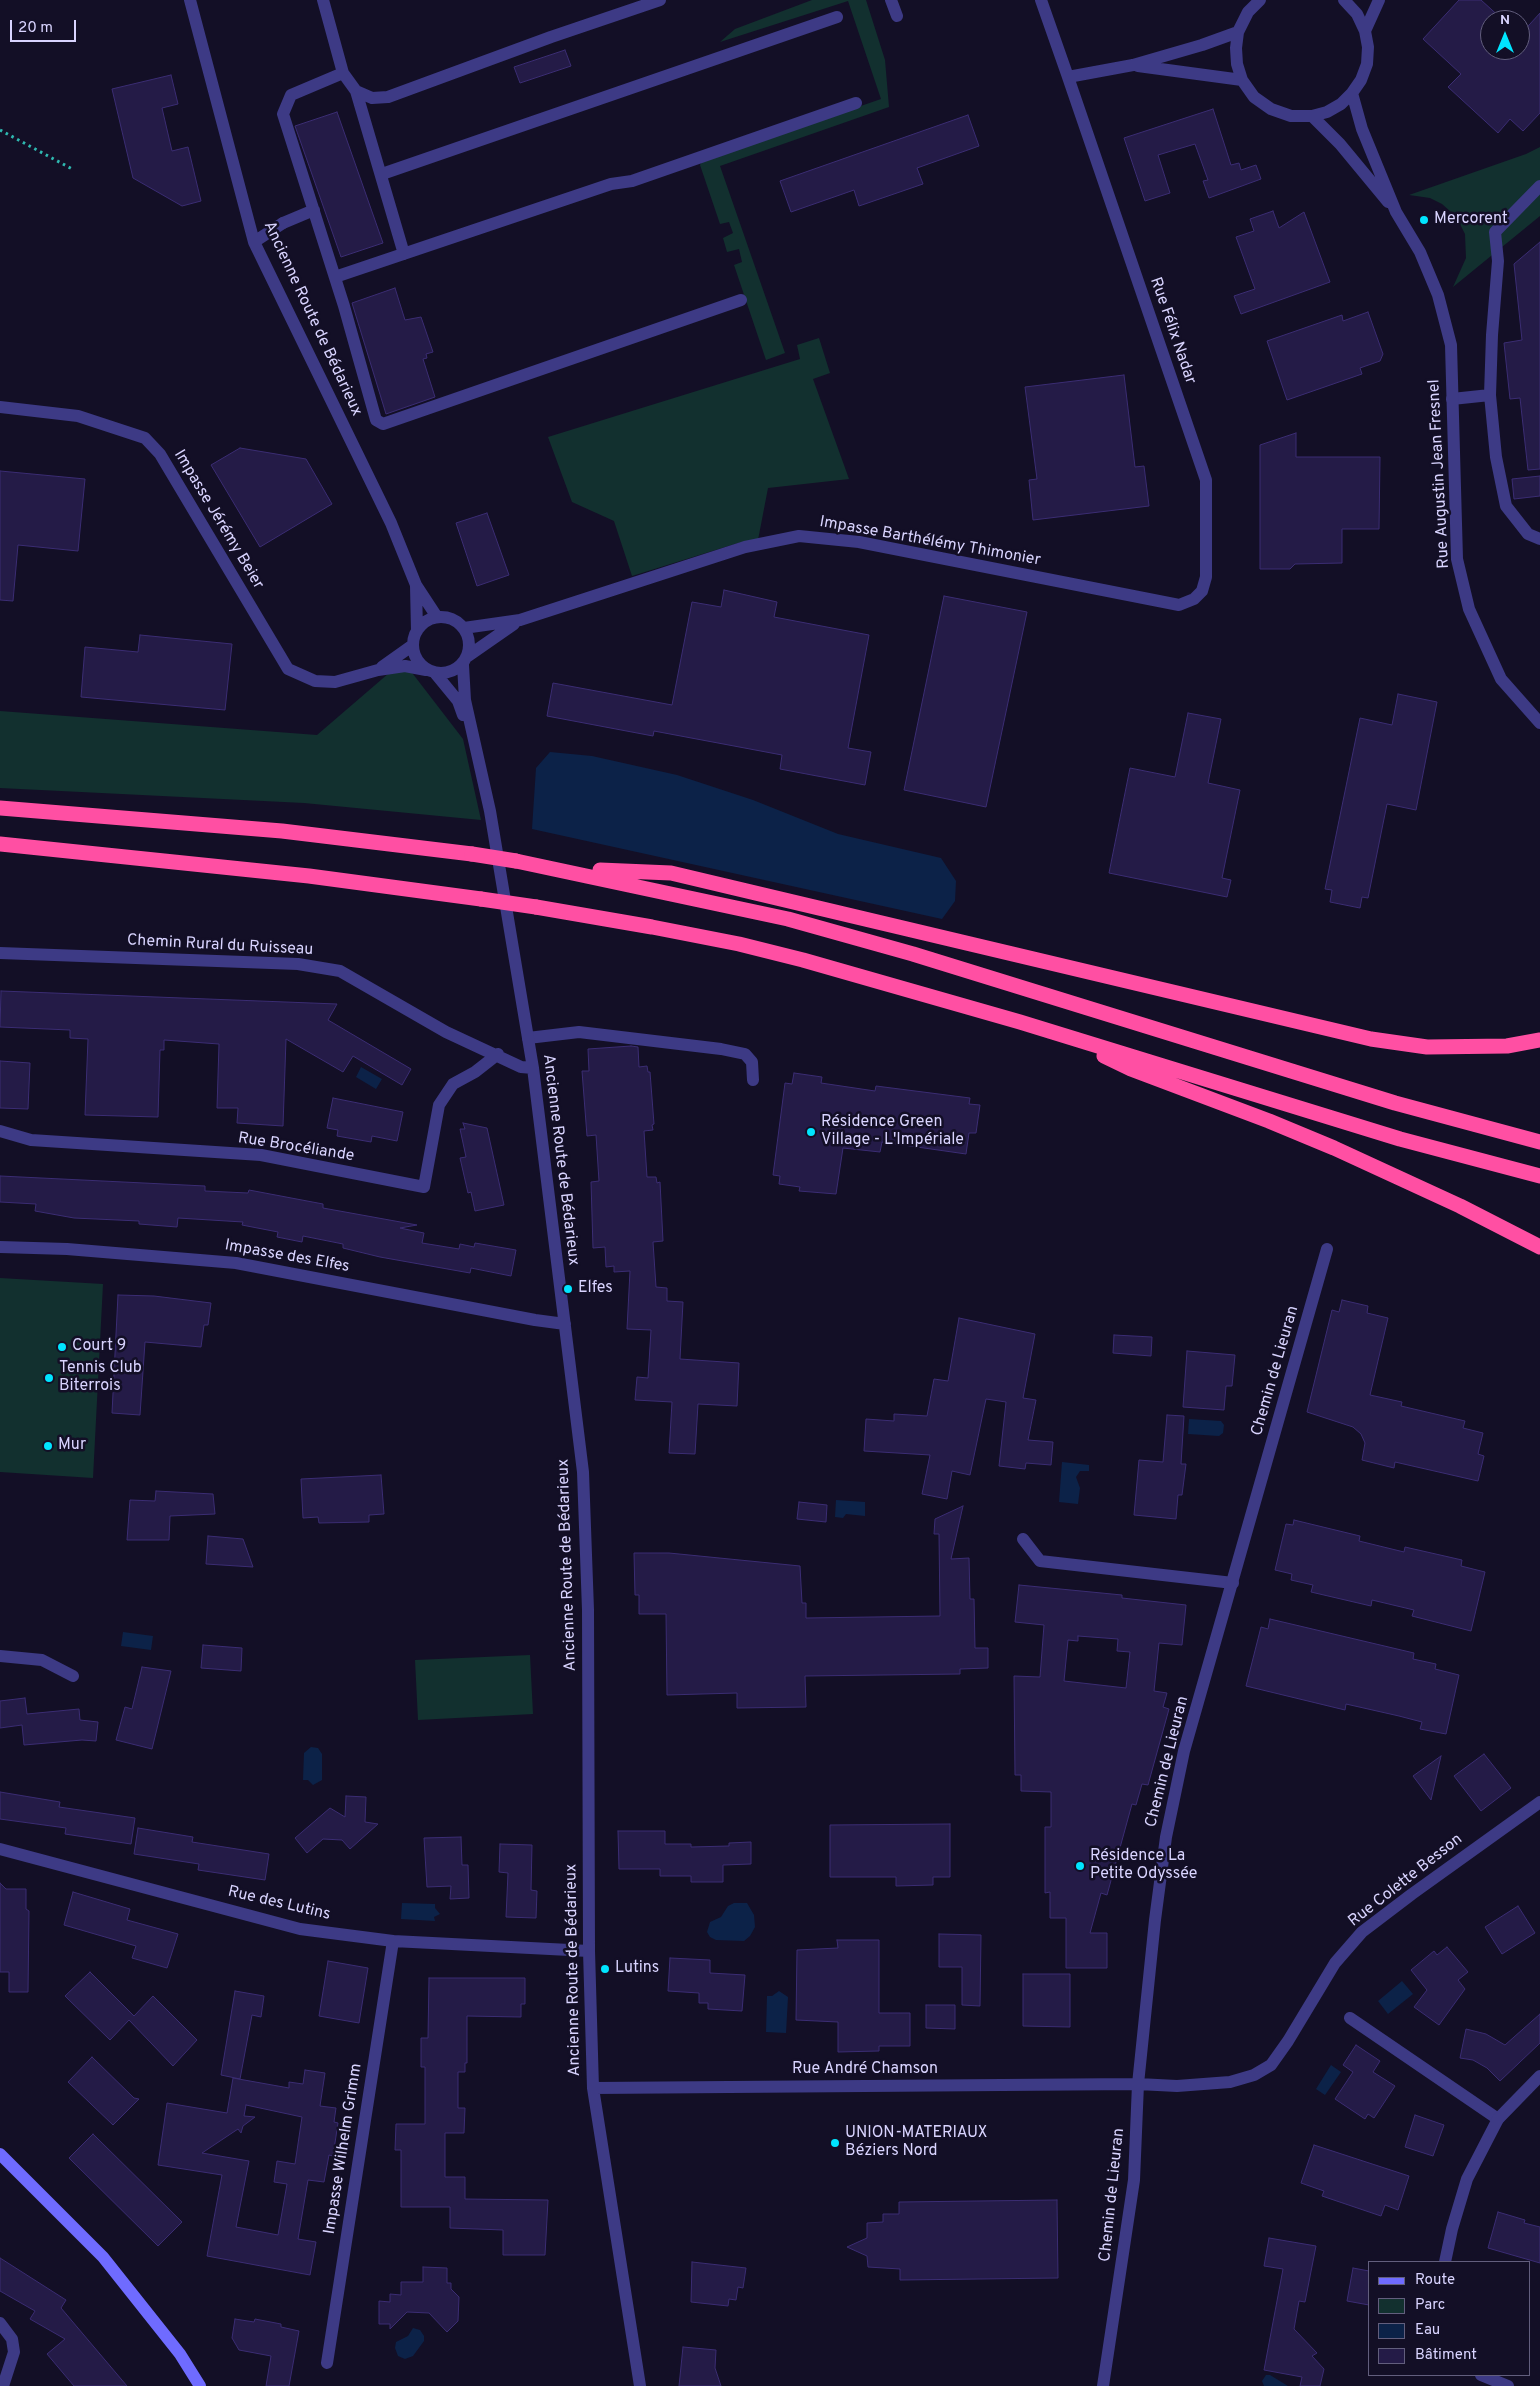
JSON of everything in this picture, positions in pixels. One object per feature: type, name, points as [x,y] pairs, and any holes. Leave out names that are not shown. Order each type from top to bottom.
[{"type":"highway","points":[[0,808],[282,831],[472,854],[556,868],[788,919],[912,954],[1395,1103],[1540,1142]]},
{"type":"highway","points":[[0,844],[309,876],[481,899],[594,916],[740,944],[880,981],[1391,1136],[1540,1176]]},
{"type":"highway","points":[[556,868],[671,873],[1371,1039],[1427,1047],[1507,1046],[1540,1040]]},
{"type":"highway","points":[[1063,1035],[1130,1069],[1269,1121],[1334,1148],[1460,1206],[1540,1247]]},
{"type":"street","name":"Ancienne Route de Bédarieux","points":[[190,0],[254,242],[391,523],[416,584],[437,617]]},
{"type":"street","points":[[323,0],[342,73],[356,91],[404,254]]},
{"type":"street","points":[[356,91],[372,98],[388,97],[542,40],[660,0]]},
{"type":"street","points":[[891,0],[897,16]]},
{"type":"street","name":"Rue Félix Nadar","points":[[1041,0],[1206,480],[1206,577],[1202,591],[1194,599]]},
{"type":"street","points":[[1260,0],[1248,12],[1238,32],[1237,64],[1242,80],[1254,97],[1271,109],[1291,116],[1312,116],[1327,112],[1341,104],[1362,80],[1367,64],[1368,47],[1365,31],[1357,14],[1344,0]]},
{"type":"street","points":[[1365,31],[1379,0]]},
{"type":"street","points":[[382,174],[838,17]]},
{"type":"street","points":[[1068,77],[1133,66],[1238,32]]},
{"type":"street","points":[[1133,66],[1242,80]]},
{"type":"street","points":[[342,73],[291,95],[283,114],[335,277],[376,420],[383,424],[741,300]]},
{"type":"street","name":"Rue Augustin Jean Fresnel","points":[[1352,93],[1362,129],[1396,212]]},
{"type":"street","points":[[335,277],[611,184],[632,181],[856,103]]},
{"type":"street","name":"Rue Augustin Jean Fresnel","points":[[1312,116],[1340,144],[1396,212],[1420,252],[1438,295],[1451,346],[1457,559],[1469,609],[1501,679],[1540,724]]},
{"type":"street","points":[[1540,186],[1495,232],[1498,261],[1492,335],[1490,395],[1496,457],[1506,506],[1528,534],[1540,539]]},
{"type":"street","points":[[254,242],[283,223],[314,210]]},
{"type":"street","points":[[1452,399],[1490,395]]},
{"type":"street","name":"Impasse Jérémy Beier","points":[[0,407],[78,416],[122,428],[145,438],[160,454],[288,669],[315,681],[335,682],[378,670],[405,666],[431,672]]},
{"type":"street","name":"Impasse Barthélémy Thimonier","points":[[464,628],[520,620],[745,547],[799,536],[859,542],[1179,605],[1194,599]]},
{"type":"street","name":"Ancienne Route de Bédarieux","points":[[416,584],[417,631]]},
{"type":"street","points":[[437,617],[452,619],[464,628],[470,641],[465,660],[450,673],[431,672],[416,659],[413,645],[417,631],[429,620],[437,617]]},
{"type":"street","name":"Impasse Barthélémy Thimonier","points":[[465,660],[489,639],[520,620]]},
{"type":"street","name":"Impasse Jérémy Beier","points":[[378,670],[413,645]]},
{"type":"street","name":"Ancienne Route de Bédarieux","points":[[465,660],[465,700],[490,811],[533,1068],[583,1472],[587,1580],[588,1951],[593,2088],[640,2386]]},
{"type":"street","name":"Ancienne Route de Bédarieux","points":[[431,672],[458,702],[476,748]]},
{"type":"street","name":"Chemin Rural du Ruisseau","points":[[0,954],[298,964],[340,971],[446,1032],[498,1054],[521,1067],[533,1068]]},
{"type":"street","points":[[528,1038],[579,1032],[721,1049],[745,1054],[752,1062],[753,1080]]},
{"type":"street","name":"Rue Brocéliande","points":[[0,1131],[31,1140],[261,1155],[424,1187],[439,1105],[453,1084],[476,1072],[498,1054]]},
{"type":"street","name":"Impasse des Elfes","points":[[0,1247],[67,1249],[236,1263],[564,1324]]},
{"type":"street","name":"Chemin de Lieuran","points":[[1104,2386],[1134,2180],[1138,2084],[1155,1920],[1166,1837],[1184,1751],[1327,1248]]},
{"type":"street","points":[[1023,1538],[1040,1561],[1233,1583]]},
{"type":"street","points":[[0,1656],[42,1660],[73,1676]]},
{"type":"street","name":"Rue Colette Besson","points":[[1138,2084],[1177,2086],[1230,2082],[1254,2075],[1271,2065],[1288,2041],[1335,1964],[1362,1932],[1540,1802]]},
{"type":"street","name":"Rue des Lutins","points":[[0,1849],[300,1929],[393,1941],[588,1951]]},
{"type":"street","name":"Impasse Wilhelm Grimm","points":[[327,2363],[393,1941]]},
{"type":"street","points":[[1350,2018],[1498,2119]]},
{"type":"street","points":[[1445,2261],[1452,2229],[1467,2178],[1498,2119],[1540,2076]]},
{"type":"street","name":"Rue André Chamson","points":[[593,2088],[1138,2084]]},
{"type":"street","points":[[0,2154],[103,2257],[180,2354],[200,2386]]},
{"type":"street","points":[[0,2323],[12,2339],[14,2352],[5,2385]]},
{"type":"street","points":[[1483,2376],[1508,2386]]},
{"type":"path","points":[[0,130],[74,170]]},
{"type":"green space","points":[[812,0],[866,0],[885,60],[889,107],[720,166],[785,353],[766,360],[734,265],[742,262],[739,249],[727,252],[723,238],[733,233],[729,222],[720,224],[700,165],[702,161],[881,99],[848,1],[720,42],[735,29]]},
{"type":"green space","points":[[1540,147],[1540,216],[1453,287],[1466,258],[1465,234],[1459,222],[1442,204],[1430,198],[1409,195],[1526,154]]},
{"type":"green space","points":[[819,338],[830,373],[813,379],[849,479],[768,488],[758,540],[738,543],[632,576],[614,521],[572,502],[548,437],[800,359],[797,345]]},
{"type":"green space","points":[[403,661],[463,739],[481,820],[304,803],[0,788],[0,711],[317,735]]},
{"type":"green space","name":"Tennis Club Biterrois","points":[[0,1278],[103,1284],[93,1478],[0,1472]]},
{"type":"green space","points":[[530,1655],[533,1714],[418,1720],[415,1660]]},
{"type":"water","points":[[550,752],[592,756],[677,775],[753,800],[838,834],[941,858],[956,881],[955,901],[942,919],[532,829],[536,768]]},
{"type":"water","points":[[361,1067],[382,1079],[376,1089],[356,1077]]},
{"type":"water","points":[[1189,1419],[1221,1421],[1224,1425],[1223,1433],[1219,1436],[1188,1434]]},
{"type":"water","points":[[1062,1462],[1089,1465],[1089,1471],[1080,1471],[1076,1477],[1080,1488],[1078,1504],[1059,1502]]},
{"type":"water","points":[[836,1500],[865,1502],[865,1516],[846,1514],[843,1518],[835,1517]]},
{"type":"water","points":[[123,1632],[153,1636],[151,1650],[121,1646]]},
{"type":"water","points":[[311,1747],[318,1748],[322,1754],[322,1780],[313,1785],[308,1780],[303,1780],[304,1753]]},
{"type":"water","points":[[402,1903],[435,1904],[435,1908],[440,1914],[434,1917],[435,1921],[401,1919]]},
{"type":"water","points":[[734,1903],[747,1903],[754,1915],[755,1927],[750,1936],[744,1941],[716,1940],[710,1937],[707,1932],[710,1922],[721,1917],[728,1906]]},
{"type":"water","points":[[1402,1981],[1413,1994],[1388,2014],[1378,2001]]},
{"type":"water","points":[[779,1991],[788,1997],[786,2033],[766,2032],[767,1996],[772,1996]]},
{"type":"water","points":[[1331,2065],[1341,2072],[1325,2095],[1316,2089]]},
{"type":"water","points":[[413,2328],[420,2330],[424,2336],[424,2341],[413,2356],[405,2359],[398,2356],[395,2348],[396,2342],[408,2336]]},
{"type":"water","points":[[1266,2375],[1270,2375],[1288,2386],[1264,2386],[1262,2381]]},
{"type":"building","points":[[1459,0],[1481,0],[1492,10],[1480,10],[1480,60],[1530,60],[1530,24],[1540,13],[1540,113],[1523,131],[1510,119],[1498,133],[1448,87],[1461,74],[1423,39]]},
{"type":"building","points":[[565,50],[571,66],[520,83],[514,67]]},
{"type":"building","points":[[171,75],[178,104],[162,108],[172,151],[188,147],[201,201],[182,206],[133,178],[112,89]]},
{"type":"building","points":[[1213,109],[1231,165],[1239,163],[1241,170],[1256,165],[1261,179],[1209,198],[1203,181],[1208,180],[1195,144],[1158,155],[1170,193],[1145,201],[1124,138]]},
{"type":"building","points":[[337,112],[383,243],[341,257],[295,126]]},
{"type":"building","points":[[968,115],[979,146],[917,168],[923,184],[859,206],[854,190],[791,212],[780,181]]},
{"type":"building","points":[[1273,211],[1279,228],[1304,212],[1330,282],[1241,314],[1234,296],[1255,289],[1236,237],[1254,231],[1250,219]]},
{"type":"building","points":[[1540,242],[1540,469],[1528,470],[1520,398],[1510,399],[1504,343],[1522,340],[1514,264]]},
{"type":"building","points":[[395,288],[405,320],[421,317],[433,352],[426,354],[427,358],[423,359],[435,397],[386,414],[352,303]]},
{"type":"building","points":[[1368,312],[1383,354],[1380,361],[1360,368],[1362,374],[1287,400],[1267,341],[1342,315],[1343,321]]},
{"type":"building","points":[[1124,375],[1135,467],[1144,466],[1149,506],[1033,520],[1029,480],[1037,479],[1025,387]]},
{"type":"building","points":[[1296,433],[1296,457],[1380,457],[1379,529],[1342,529],[1342,563],[1295,564],[1290,569],[1260,569],[1260,445]]},
{"type":"building","points":[[240,448],[306,459],[332,504],[260,547],[211,465]]},
{"type":"building","points":[[0,471],[85,479],[78,551],[18,545],[13,601],[0,600]]},
{"type":"building","points":[[1540,476],[1540,496],[1514,499],[1512,479]]},
{"type":"building","points":[[487,513],[509,575],[477,586],[456,523]]},
{"type":"building","points":[[724,590],[777,602],[774,617],[869,635],[848,748],[871,752],[865,785],[780,769],[782,755],[654,731],[653,736],[547,716],[553,683],[672,705],[692,602],[721,607]]},
{"type":"building","points":[[944,596],[1027,612],[986,807],[904,790]]},
{"type":"building","points":[[140,635],[232,644],[225,710],[81,697],[85,647],[138,652]]},
{"type":"building","points":[[1398,694],[1437,702],[1416,810],[1387,804],[1368,898],[1362,897],[1360,908],[1330,902],[1332,890],[1325,889],[1360,718],[1392,725]]},
{"type":"building","points":[[1188,713],[1221,719],[1208,783],[1240,790],[1222,878],[1231,880],[1227,897],[1109,873],[1130,768],[1175,777]]},
{"type":"building","points":[[1,991],[337,1004],[328,1020],[411,1069],[402,1085],[353,1056],[343,1072],[286,1039],[283,1126],[237,1123],[238,1108],[217,1108],[219,1044],[164,1040],[164,1050],[160,1050],[158,1117],[85,1115],[88,1039],[70,1038],[70,1030],[0,1027]]},
{"type":"building","points":[[638,1047],[639,1067],[647,1066],[648,1072],[650,1072],[654,1124],[652,1125],[653,1130],[644,1131],[647,1177],[656,1177],[657,1183],[660,1182],[663,1241],[653,1242],[656,1287],[667,1288],[667,1301],[683,1302],[680,1359],[739,1363],[737,1406],[698,1404],[695,1454],[669,1453],[672,1402],[635,1400],[637,1377],[648,1378],[651,1330],[627,1329],[630,1271],[614,1272],[614,1266],[606,1267],[605,1247],[593,1248],[591,1182],[599,1181],[596,1135],[587,1136],[582,1071],[589,1071],[588,1049]]},
{"type":"building","points":[[0,1061],[30,1063],[28,1109],[0,1108]]},
{"type":"building","points":[[794,1073],[822,1077],[821,1083],[875,1091],[876,1086],[970,1098],[969,1104],[980,1105],[976,1133],[969,1133],[966,1154],[882,1142],[880,1152],[843,1148],[836,1194],[799,1191],[800,1187],[779,1184],[780,1176],[773,1175],[785,1083],[792,1084]]},
{"type":"building","points":[[333,1098],[403,1112],[397,1141],[372,1136],[371,1142],[337,1136],[338,1130],[327,1128]]},
{"type":"building","points":[[463,1123],[487,1128],[504,1205],[475,1211],[471,1192],[468,1193],[460,1158],[466,1157],[460,1129],[465,1129]]},
{"type":"building","points":[[0,1176],[205,1186],[205,1191],[248,1193],[249,1190],[323,1204],[323,1208],[417,1225],[400,1228],[424,1233],[422,1243],[459,1249],[460,1244],[474,1247],[475,1243],[516,1250],[511,1276],[471,1268],[470,1273],[380,1257],[343,1248],[343,1244],[303,1236],[302,1242],[277,1237],[278,1232],[242,1225],[243,1222],[178,1218],[177,1227],[139,1224],[139,1221],[74,1218],[35,1211],[36,1204],[0,1202]]},
{"type":"building","points":[[118,1295],[154,1296],[211,1303],[208,1325],[204,1325],[201,1347],[145,1342],[140,1415],[112,1413]]},
{"type":"building","points":[[1342,1300],[1368,1306],[1367,1313],[1388,1318],[1370,1395],[1402,1402],[1401,1406],[1465,1421],[1463,1428],[1483,1433],[1478,1454],[1484,1456],[1478,1481],[1395,1462],[1394,1468],[1362,1460],[1365,1443],[1361,1434],[1353,1427],[1307,1412],[1332,1310],[1339,1312]]},
{"type":"building","points":[[959,1318],[1035,1334],[1023,1398],[1036,1400],[1028,1440],[1053,1442],[1051,1465],[1026,1463],[1025,1469],[999,1466],[1006,1402],[986,1399],[970,1475],[952,1471],[947,1499],[922,1494],[930,1455],[864,1451],[866,1419],[894,1421],[894,1414],[927,1416],[934,1379],[948,1381]]},
{"type":"building","points":[[1114,1335],[1152,1337],[1151,1356],[1113,1353]]},
{"type":"building","points":[[1187,1351],[1235,1355],[1232,1386],[1226,1386],[1224,1410],[1183,1407]]},
{"type":"building","points":[[1167,1415],[1184,1416],[1181,1464],[1186,1464],[1182,1495],[1178,1495],[1176,1519],[1134,1515],[1139,1460],[1163,1462]]},
{"type":"building","points":[[381,1475],[384,1514],[369,1515],[369,1522],[319,1523],[318,1517],[303,1518],[301,1479]]},
{"type":"building","points":[[156,1491],[213,1494],[215,1514],[170,1516],[169,1540],[127,1540],[130,1500],[155,1501]]},
{"type":"building","points":[[799,1502],[827,1505],[826,1522],[797,1519]]},
{"type":"building","points":[[963,1506],[951,1559],[969,1558],[970,1599],[974,1599],[975,1648],[988,1648],[988,1668],[960,1669],[960,1674],[805,1676],[806,1707],[737,1708],[737,1693],[667,1695],[666,1614],[639,1614],[639,1595],[635,1595],[634,1553],[669,1553],[800,1566],[802,1603],[806,1603],[806,1618],[940,1616],[939,1534],[934,1534],[935,1519]]},
{"type":"building","points":[[1294,1520],[1360,1536],[1359,1541],[1404,1552],[1405,1547],[1462,1560],[1461,1566],[1485,1572],[1471,1631],[1412,1616],[1414,1610],[1372,1600],[1371,1606],[1311,1592],[1313,1585],[1291,1580],[1292,1574],[1275,1570],[1286,1524],[1293,1525]]},
{"type":"building","points":[[208,1536],[243,1539],[253,1567],[206,1564]]},
{"type":"building","points":[[1019,1585],[1122,1595],[1122,1598],[1186,1605],[1182,1645],[1159,1643],[1154,1691],[1167,1693],[1163,1707],[1169,1709],[1148,1785],[1142,1784],[1136,1805],[1132,1804],[1107,1895],[1101,1893],[1090,1933],[1107,1933],[1107,1968],[1066,1968],[1066,1918],[1050,1918],[1050,1892],[1045,1893],[1045,1827],[1051,1827],[1051,1792],[1021,1791],[1021,1775],[1015,1775],[1014,1676],[1040,1677],[1044,1625],[1015,1622]],"holes":[[[1078,1636],[1118,1639],[1117,1651],[1130,1652],[1126,1688],[1064,1681],[1068,1640],[1078,1641]]]},
{"type":"building","points":[[1270,1619],[1414,1653],[1413,1659],[1436,1664],[1435,1669],[1459,1675],[1446,1734],[1420,1729],[1422,1722],[1399,1716],[1346,1704],[1345,1710],[1246,1686],[1261,1627],[1268,1629]]},
{"type":"building","points":[[203,1645],[242,1648],[241,1671],[201,1668]]},
{"type":"building","points":[[142,1667],[171,1671],[152,1749],[116,1740],[125,1707],[132,1709]]},
{"type":"building","points":[[25,1698],[27,1714],[79,1709],[80,1720],[98,1722],[96,1741],[82,1740],[24,1745],[22,1725],[0,1728],[0,1701]]},
{"type":"building","points":[[1484,1754],[1511,1788],[1481,1811],[1454,1776]]},
{"type":"building","points":[[1441,1756],[1431,1800],[1413,1776]]},
{"type":"building","points":[[0,1792],[60,1802],[59,1807],[135,1818],[131,1844],[65,1834],[66,1828],[0,1819]]},
{"type":"building","points":[[346,1796],[366,1797],[365,1822],[378,1824],[350,1849],[342,1840],[323,1839],[307,1853],[295,1838],[330,1808],[345,1817]]},
{"type":"building","points":[[950,1824],[950,1877],[933,1877],[933,1885],[896,1886],[896,1877],[830,1877],[830,1825]]},
{"type":"building","points":[[138,1828],[193,1837],[192,1842],[269,1854],[265,1880],[198,1870],[199,1864],[134,1854]]},
{"type":"building","points":[[618,1831],[665,1831],[665,1844],[691,1844],[691,1847],[729,1846],[729,1843],[751,1842],[751,1864],[723,1865],[723,1882],[691,1882],[691,1876],[660,1876],[660,1869],[619,1869]]},
{"type":"building","points":[[461,1837],[462,1865],[468,1865],[469,1898],[450,1899],[451,1886],[427,1887],[424,1838]]},
{"type":"building","points":[[500,1844],[532,1845],[531,1890],[537,1891],[536,1918],[506,1917],[508,1873],[499,1872]]},
{"type":"building","points":[[0,1883],[6,1889],[26,1889],[26,1909],[29,1911],[28,1992],[9,1992],[9,1972],[0,1972]]},
{"type":"building","points":[[73,1892],[130,1909],[127,1920],[178,1934],[167,1968],[132,1958],[136,1946],[64,1925]]},
{"type":"building","points":[[1518,1906],[1535,1933],[1502,1954],[1485,1927]]},
{"type":"building","points":[[939,1934],[981,1935],[980,2006],[962,2005],[962,1967],[939,1967]]},
{"type":"building","points":[[837,1940],[879,1940],[879,2013],[910,2013],[910,2046],[879,2046],[879,2051],[838,2052],[838,2022],[796,2020],[797,1950],[838,1948]]},
{"type":"building","points":[[1447,1947],[1468,1972],[1458,1980],[1465,1989],[1439,2025],[1414,2007],[1427,1990],[1411,1970],[1434,1951],[1437,1955]]},
{"type":"building","points":[[670,1958],[710,1960],[710,1973],[745,1975],[742,2011],[708,2009],[708,2003],[699,2003],[699,1993],[668,1991]]},
{"type":"building","points":[[328,1961],[368,1968],[359,2023],[319,2016]]},
{"type":"building","points":[[90,1972],[134,2016],[153,1996],[197,2040],[173,2066],[129,2020],[110,2040],[65,1996]]},
{"type":"building","points":[[1023,1974],[1070,1974],[1070,2027],[1023,2026]]},
{"type":"building","points":[[429,1978],[525,1978],[525,2004],[521,2004],[521,2017],[467,2016],[467,2063],[465,2063],[465,2072],[458,2072],[458,2108],[465,2108],[464,2133],[445,2133],[445,2177],[465,2177],[465,2199],[548,2200],[545,2255],[503,2255],[503,2230],[450,2228],[450,2207],[401,2207],[401,2150],[395,2150],[396,2124],[425,2124],[425,2067],[421,2067],[421,2038],[428,2038]]},
{"type":"building","points":[[235,1991],[264,1996],[261,2017],[252,2015],[240,2079],[221,2075]]},
{"type":"building","points":[[926,2005],[955,2005],[955,2029],[926,2028]]},
{"type":"building","points":[[1540,2014],[1540,2043],[1500,2081],[1487,2068],[1473,2060],[1460,2058],[1466,2029],[1486,2034],[1505,2045]]},
{"type":"building","points":[[1356,2045],[1380,2061],[1373,2072],[1395,2086],[1374,2118],[1368,2114],[1365,2119],[1335,2099],[1353,2072],[1343,2065]]},
{"type":"building","points":[[92,2057],[134,2098],[139,2099],[113,2125],[68,2082]]},
{"type":"building","points":[[305,2070],[325,2073],[320,2106],[336,2108],[334,2122],[338,2123],[333,2156],[329,2155],[324,2182],[308,2180],[298,2239],[316,2242],[310,2275],[207,2256],[222,2175],[158,2165],[167,2103],[227,2113],[233,2078],[289,2088],[289,2082],[303,2084]],"holes":[[[246,2105],[302,2117],[295,2164],[277,2161],[274,2182],[287,2184],[278,2235],[236,2227],[249,2161],[202,2153],[238,2129],[241,2133],[243,2126],[255,2117],[244,2116]]]},
{"type":"building","points":[[1415,2115],[1444,2125],[1433,2156],[1405,2147]]},
{"type":"building","points":[[93,2134],[182,2222],[158,2246],[69,2158]]},
{"type":"building","points":[[1314,2145],[1409,2176],[1398,2210],[1385,2205],[1381,2216],[1322,2196],[1324,2191],[1301,2183]]},
{"type":"building","points":[[1057,2200],[1058,2278],[900,2280],[900,2269],[868,2267],[867,2256],[847,2247],[867,2238],[867,2223],[883,2222],[883,2214],[899,2214],[899,2202]]},
{"type":"building","points":[[1498,2212],[1525,2220],[1524,2223],[1540,2227],[1540,2263],[1488,2248]]},
{"type":"building","points":[[1269,2238],[1316,2246],[1305,2302],[1299,2301],[1294,2329],[1317,2353],[1312,2356],[1324,2369],[1320,2386],[1300,2386],[1302,2377],[1264,2370],[1283,2269],[1264,2266]]},
{"type":"building","points":[[0,2258],[66,2300],[61,2308],[127,2386],[74,2386],[47,2354],[65,2339],[30,2319],[35,2311],[0,2291]]},
{"type":"building","points":[[692,2262],[746,2268],[743,2288],[738,2287],[736,2300],[729,2299],[728,2306],[691,2302]]},
{"type":"building","points":[[423,2267],[447,2268],[447,2283],[451,2283],[451,2289],[459,2297],[458,2321],[447,2332],[429,2313],[407,2312],[390,2329],[390,2324],[379,2324],[379,2301],[390,2302],[390,2294],[401,2295],[401,2282],[423,2282]]},
{"type":"building","points":[[1353,2268],[1368,2271],[1368,2305],[1347,2301]]},
{"type":"building","points":[[235,2319],[254,2322],[255,2319],[281,2324],[281,2327],[299,2331],[289,2386],[266,2386],[271,2356],[239,2350],[232,2338]]},
{"type":"building","points":[[683,2347],[716,2350],[715,2368],[721,2386],[679,2386]]},
{"type":"place","name":"Mercorent","points":[[1424,220]]},
{"type":"place","name":"Résidence Green Village - L'Impériale","points":[[811,1132]]},
{"type":"place","name":"Elfes","points":[[568,1289]]},
{"type":"place","name":"Court 9","points":[[62,1347]]},
{"type":"place","name":"Tennis Club Biterrois","points":[[49,1378]]},
{"type":"place","name":"Mur","points":[[48,1446]]},
{"type":"place","name":"Résidence La Petite Odyssée","points":[[1080,1866]]},
{"type":"place","name":"Lutins","points":[[605,1969]]},
{"type":"place","name":"UNION-MATERIAUX Béziers Nord","points":[[835,2143]]}]
